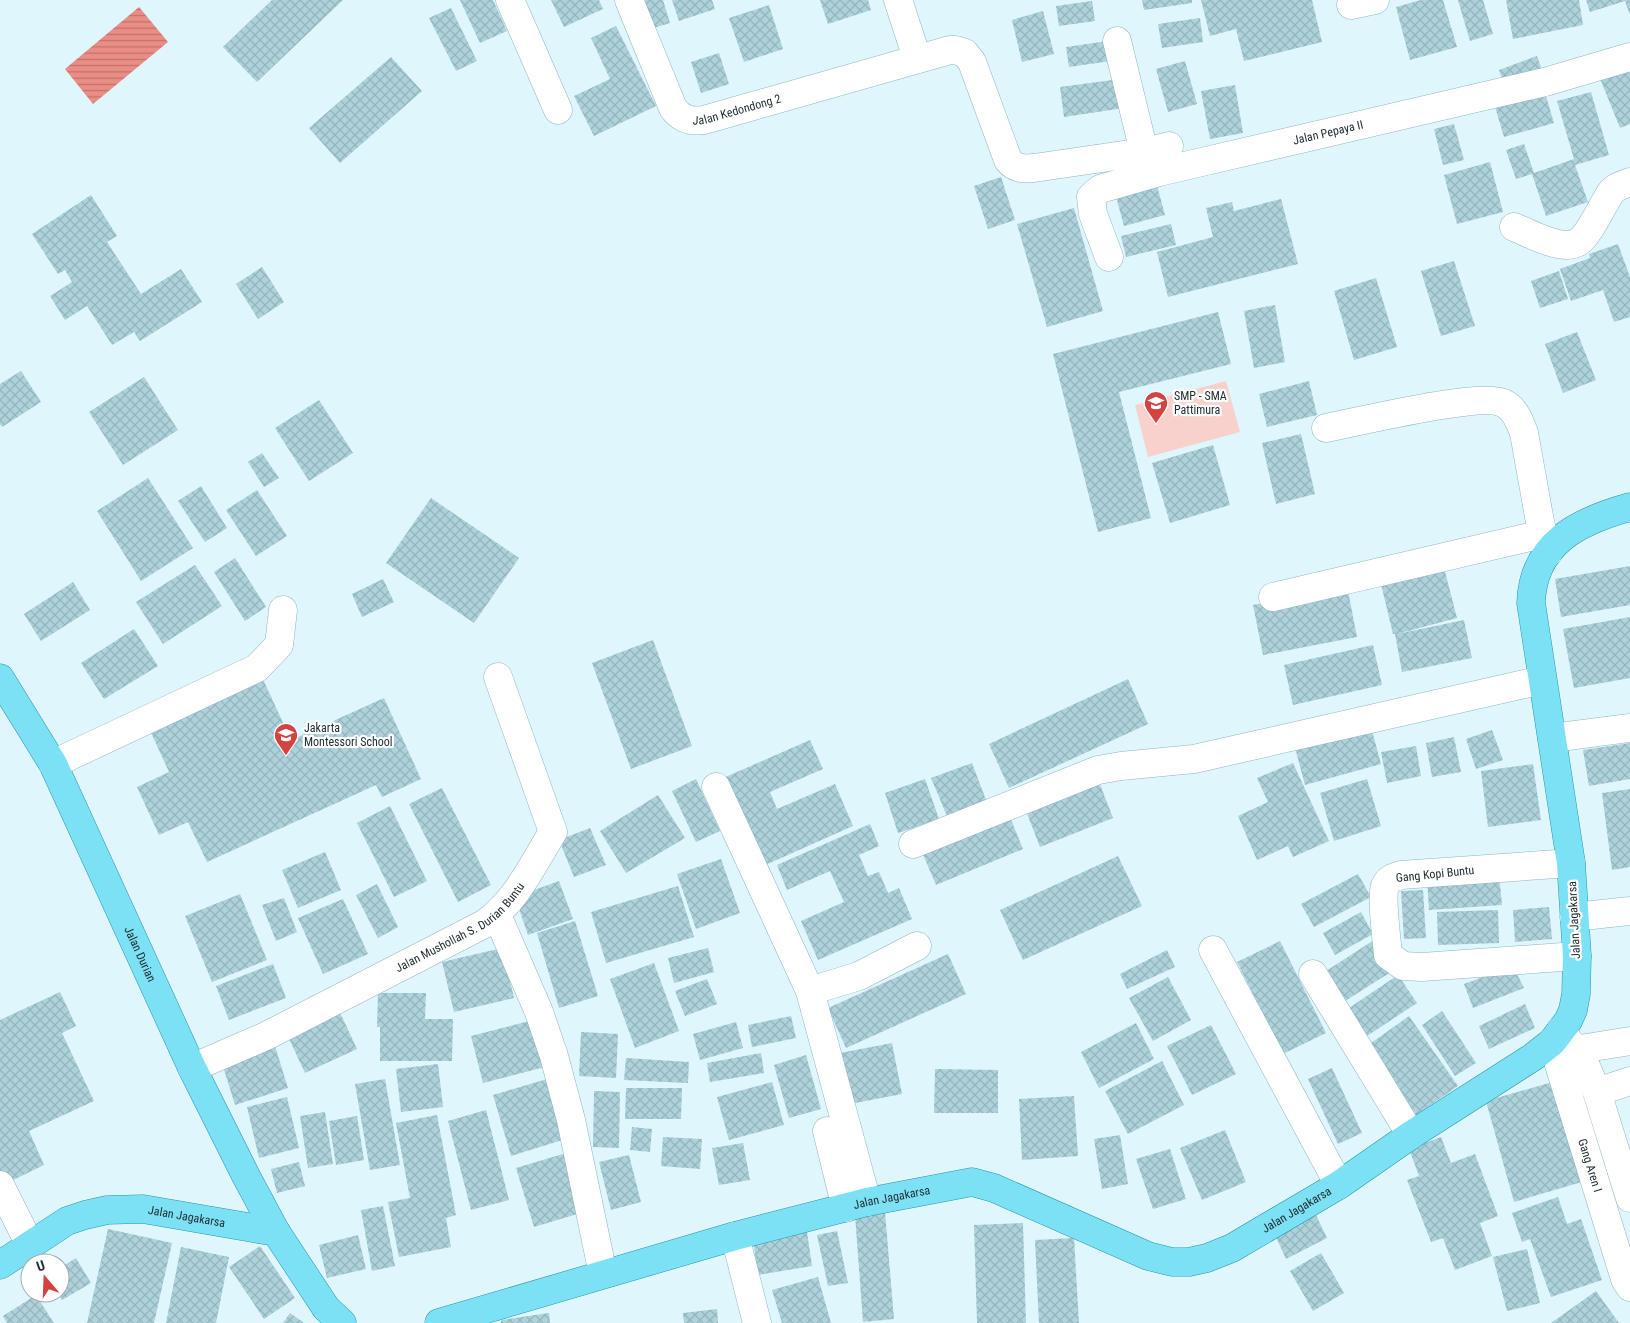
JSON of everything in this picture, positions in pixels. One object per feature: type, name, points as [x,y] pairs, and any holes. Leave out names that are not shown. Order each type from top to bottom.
[{"type":"main road","name":"Jalan Jagakarsa","points":[[439,1323],[734,1236],[856,1205],[972,1182],[994,1188],[1148,1256],[1172,1262],[1189,1262],[1207,1258],[1232,1248],[1340,1185],[1411,1135],[1532,1057],[1568,1047],[1576,994],[1577,956],[1583,916],[1571,863],[1542,680],[1531,603],[1532,593],[1545,544],[1562,537],[1574,528],[1609,513],[1630,507]]},
{"type":"main road","name":"Jalan Durian","points":[[0,678],[53,764],[192,1068],[276,1232]]},
{"type":"main road","name":"Jalan Jagakarsa","points":[[0,1265],[66,1221],[107,1210],[143,1209],[276,1232]]},
{"type":"main road","points":[[276,1232],[326,1308],[342,1323]]},
{"type":"street","points":[[510,0],[558,110]]},
{"type":"street","name":"Jalan Kedondong 2","points":[[629,0],[673,108],[687,120],[704,120],[917,58],[955,50],[966,53],[969,57],[1008,160],[1014,166],[1020,168],[1034,168],[1156,149],[1117,41]]},
{"type":"street","points":[[898,0],[917,58]]},
{"type":"street","name":"Jalan Pepaya II","points":[[1109,258],[1093,214],[1091,196],[1100,189],[1159,172],[1545,82],[1630,58]]},
{"type":"street","points":[[1514,227],[1555,243],[1568,246],[1574,245],[1586,235],[1612,191],[1630,182]]},
{"type":"street","points":[[1273,597],[1545,544],[1524,433],[1514,412],[1503,402],[1483,400],[1451,403],[1326,428]]},
{"type":"street","points":[[53,764],[257,668],[279,645],[283,610]]},
{"type":"street","name":"Jalan Mushollah S. Durian Buntu","points":[[192,1068],[299,1020],[484,924],[497,915],[511,899],[553,832],[498,677]]},
{"type":"street","points":[[913,844],[1098,770],[1194,759],[1542,680]]},
{"type":"street","points":[[1552,738],[1630,728]]},
{"type":"street","points":[[716,786],[810,991],[856,1205]]},
{"type":"street","name":"Gang Kopi Buntu","points":[[1571,863],[1401,875],[1391,878],[1385,886],[1384,896],[1388,956],[1403,966],[1422,967],[1577,956]]},
{"type":"street","points":[[1583,916],[1630,911]]},
{"type":"street","points":[[497,915],[539,1012],[554,1056],[571,1120],[603,1274]]},
{"type":"street","points":[[810,991],[859,976],[917,946]]},
{"type":"street","points":[[1212,950],[1340,1185]]},
{"type":"street","points":[[1313,974],[1411,1135]]},
{"type":"street","points":[[1630,1041],[1568,1047],[1597,1092],[1630,1198]]},
{"type":"street","name":"Gang Aren I","points":[[1568,1047],[1626,1278],[1630,1287]]},
{"type":"street","points":[[1597,1092],[1630,1081]]},
{"type":"street","points":[[827,1131],[856,1205]]},
{"type":"street","points":[[0,1185],[30,1245]]},
{"type":"street","points":[[734,1236],[757,1323]]},
{"type":"shaded area","points":[[139,7],[168,42],[93,104],[65,69]]},
{"type":"shaded area","points":[[1226,381],[1240,432],[1148,457],[1135,405]]},
{"type":"building","points":[[272,0],[343,0],[257,82],[223,47]]},
{"type":"building","points":[[460,0],[493,0],[507,31],[480,43]]},
{"type":"building","points":[[551,0],[599,0],[603,9],[564,27]]},
{"type":"building","points":[[637,0],[663,0],[670,23],[647,30]]},
{"type":"building","points":[[672,0],[712,0],[715,9],[679,21]]},
{"type":"building","points":[[820,0],[868,0],[871,10],[828,24]]},
{"type":"building","points":[[1142,0],[1192,0],[1192,3],[1144,10]]},
{"type":"building","points":[[1201,0],[1312,0],[1322,42],[1244,61],[1236,29],[1210,36]]},
{"type":"building","points":[[1421,0],[1443,0],[1457,47],[1410,60],[1396,7]]},
{"type":"building","points":[[1458,0],[1483,0],[1493,34],[1470,41]]},
{"type":"building","points":[[1506,0],[1579,0],[1583,25],[1513,39]]},
{"type":"building","points":[[1586,0],[1630,0],[1630,15],[1625,1],[1590,12]]},
{"type":"building","points":[[1092,1],[1095,21],[1059,26],[1056,6]]},
{"type":"building","points":[[769,5],[783,49],[744,62],[729,18]]},
{"type":"building","points":[[451,8],[477,61],[456,71],[429,18]]},
{"type":"building","points":[[1043,11],[1054,54],[1022,62],[1012,20]]},
{"type":"building","points":[[1200,18],[1203,42],[1162,48],[1158,24]]},
{"type":"building","points":[[616,26],[656,106],[594,136],[574,96],[610,79],[591,38]]},
{"type":"building","points":[[1108,41],[1111,61],[1069,67],[1066,47]]},
{"type":"building","points":[[719,53],[729,84],[701,93],[691,62]]},
{"type":"building","points":[[1537,56],[1544,76],[1506,90],[1499,70]]},
{"type":"building","points":[[391,57],[422,91],[340,163],[309,128]]},
{"type":"building","points":[[1185,61],[1197,104],[1168,112],[1156,69]]},
{"type":"building","points":[[1630,68],[1630,124],[1620,128],[1599,76]]},
{"type":"building","points":[[1120,79],[1124,108],[1064,117],[1060,87]]},
{"type":"building","points":[[1235,85],[1243,133],[1210,139],[1201,91]]},
{"type":"building","points":[[1543,86],[1554,123],[1504,137],[1493,100]]},
{"type":"building","points":[[1591,92],[1609,155],[1575,165],[1588,202],[1546,216],[1532,174],[1516,179],[1506,150],[1524,144],[1534,173],[1574,159],[1557,101]]},
{"type":"building","points":[[1454,124],[1464,160],[1443,165],[1434,129]]},
{"type":"building","points":[[1490,162],[1503,212],[1457,224],[1444,175]]},
{"type":"building","points":[[1001,177],[1015,220],[988,229],[974,186]]},
{"type":"building","points":[[1156,182],[1165,215],[1124,226],[1115,193]]},
{"type":"building","points":[[91,195],[117,236],[107,242],[141,294],[181,269],[202,302],[140,341],[134,332],[112,345],[87,306],[65,320],[50,296],[72,282],[65,270],[58,274],[32,234]]},
{"type":"building","points":[[1281,199],[1298,264],[1168,297],[1157,252],[1213,237],[1206,208],[1232,202],[1234,211]]},
{"type":"building","points":[[1074,208],[1103,311],[1047,327],[1017,224]]},
{"type":"building","points":[[1171,224],[1176,245],[1126,257],[1121,236]]},
{"type":"building","points":[[1618,244],[1630,277],[1630,317],[1614,322],[1603,290],[1571,301],[1560,269],[1590,258],[1589,254]]},
{"type":"building","points":[[1454,261],[1475,326],[1441,336],[1421,271]]},
{"type":"building","points":[[262,267],[284,302],[258,319],[236,284]]},
{"type":"building","points":[[1559,271],[1568,299],[1540,308],[1531,281]]},
{"type":"building","points":[[1376,278],[1397,347],[1354,360],[1334,291]]},
{"type":"building","points":[[1275,305],[1285,362],[1254,368],[1244,311]]},
{"type":"building","points":[[1218,312],[1231,364],[1119,392],[1151,518],[1098,532],[1053,354]]},
{"type":"building","points":[[1577,332],[1596,380],[1563,393],[1545,344]]},
{"type":"building","points":[[21,371],[41,402],[2,427],[0,424],[0,384]]},
{"type":"building","points":[[144,377],[178,430],[123,465],[89,412]]},
{"type":"building","points":[[1309,381],[1317,415],[1267,427],[1259,394]]},
{"type":"building","points":[[319,400],[353,453],[309,481],[275,428]]},
{"type":"building","points":[[1301,434],[1315,494],[1276,504],[1262,443]]},
{"type":"building","points":[[1213,445],[1230,505],[1170,523],[1152,463]]},
{"type":"building","points":[[262,453],[279,478],[264,487],[248,462]]},
{"type":"building","points":[[148,478],[193,548],[141,581],[97,511]]},
{"type":"building","points":[[201,486],[227,528],[205,542],[178,501]]},
{"type":"building","points":[[257,490],[287,536],[256,556],[226,510]]},
{"type":"building","points":[[431,498],[519,558],[474,623],[386,563]]},
{"type":"building","points":[[235,558],[266,607],[245,621],[214,572]]},
{"type":"building","points":[[1443,564],[1457,618],[1397,634],[1464,620],[1472,658],[1402,672],[1395,634],[1393,634],[1380,580]]},
{"type":"building","points":[[195,565],[222,606],[163,644],[136,602]]},
{"type":"building","points":[[1630,566],[1630,605],[1561,617],[1555,579]]},
{"type":"building","points":[[383,579],[394,602],[362,617],[352,594]]},
{"type":"building","points":[[73,582],[90,610],[41,641],[24,614]]},
{"type":"building","points":[[1347,586],[1357,637],[1263,655],[1253,605]]},
{"type":"building","points":[[1630,617],[1630,678],[1574,688],[1563,629]]},
{"type":"building","points":[[134,629],[158,666],[104,699],[81,663]]},
{"type":"building","points":[[653,640],[692,746],[631,769],[592,663]]},
{"type":"building","points":[[1373,645],[1382,685],[1293,705],[1284,665]]},
{"type":"building","name":"Jakarta Montessori School","points":[[261,675],[291,740],[384,698],[421,779],[382,797],[376,785],[207,862],[188,822],[159,835],[137,787],[169,772],[148,726]]},
{"type":"building","points":[[1128,679],[1148,724],[1009,788],[989,744]]},
{"type":"building","points":[[1370,723],[1381,764],[1305,785],[1294,744]]},
{"type":"building","points":[[1492,730],[1503,760],[1476,769],[1466,739]]},
{"type":"building","points":[[1454,737],[1461,772],[1432,777],[1426,743]]},
{"type":"building","points":[[810,740],[823,769],[770,792],[777,809],[835,784],[853,826],[761,867],[721,779]]},
{"type":"building","points":[[1630,743],[1630,779],[1589,786],[1583,750]]},
{"type":"building","points":[[1416,746],[1421,776],[1387,783],[1381,752]]},
{"type":"building","points":[[972,763],[986,800],[947,816],[931,778]]},
{"type":"building","points":[[1293,763],[1329,841],[1293,857],[1288,846],[1257,860],[1238,816],[1268,802],[1257,778]]},
{"type":"building","points":[[1533,764],[1541,820],[1488,827],[1481,771]]},
{"type":"building","points":[[1096,774],[1113,818],[1040,847],[1023,803]]},
{"type":"building","points":[[696,779],[720,831],[696,842],[672,791]]},
{"type":"building","points":[[925,779],[939,819],[898,833],[885,793]]},
{"type":"building","points":[[1367,779],[1381,826],[1334,841],[1320,793]]},
{"type":"building","points":[[442,788],[491,885],[458,902],[409,804]]},
{"type":"building","points":[[1630,789],[1630,867],[1612,870],[1602,793]]},
{"type":"building","points":[[658,795],[685,838],[626,873],[600,831]]},
{"type":"building","points":[[390,806],[427,881],[394,897],[357,823]]},
{"type":"building","points":[[1007,810],[1023,849],[936,885],[919,845]]},
{"type":"building","points":[[870,824],[879,846],[859,855],[868,876],[879,872],[888,893],[899,888],[912,919],[818,960],[801,921],[844,902],[830,871],[787,890],[777,865]]},
{"type":"building","points":[[590,828],[606,865],[574,877],[559,840]]},
{"type":"building","points":[[325,852],[341,890],[298,908],[282,870]]},
{"type":"building","points":[[1118,856],[1142,906],[1023,960],[1000,910]]},
{"type":"building","points":[[721,859],[740,913],[696,929],[677,874]]},
{"type":"building","points":[[1358,874],[1371,897],[1314,927],[1301,904]]},
{"type":"building","points":[[1499,874],[1502,905],[1429,910],[1427,879]]},
{"type":"building","points":[[559,881],[573,919],[528,935],[515,897]]},
{"type":"building","points":[[377,884],[398,927],[378,938],[356,895]]},
{"type":"building","points":[[678,886],[694,937],[606,963],[591,912]]},
{"type":"building","points":[[1423,890],[1426,938],[1404,939],[1401,891]]},
{"type":"building","points":[[240,894],[267,960],[212,982],[185,916]]},
{"type":"building","points":[[284,898],[297,932],[276,941],[262,905]]},
{"type":"building","points":[[343,899],[368,954],[323,974],[298,918]]},
{"type":"building","points":[[1549,907],[1552,939],[1515,942],[1513,910]]},
{"type":"building","points":[[1498,910],[1499,943],[1438,945],[1437,912]]},
{"type":"building","points":[[1361,912],[1373,934],[1335,955],[1323,933]]},
{"type":"building","points":[[575,921],[598,996],[559,1008],[537,933]]},
{"type":"building","points":[[1374,940],[1394,970],[1342,1003],[1323,973]]},
{"type":"building","points":[[1280,941],[1326,1033],[1283,1054],[1237,962]]},
{"type":"building","points":[[502,948],[514,998],[454,1012],[442,962]]},
{"type":"building","points":[[708,948],[714,972],[674,983],[668,958]]},
{"type":"building","points":[[1167,950],[1175,967],[1127,989],[1120,974]]},
{"type":"building","points":[[948,954],[966,994],[846,1048],[828,1008]]},
{"type":"building","points":[[654,963],[679,1031],[635,1048],[610,979]]},
{"type":"building","points":[[273,964],[286,998],[229,1020],[216,986]]},
{"type":"building","points":[[1513,966],[1524,988],[1473,1008],[1464,984]]},
{"type":"building","points":[[1398,975],[1417,1003],[1364,1038],[1346,1010]]},
{"type":"building","points":[[1168,977],[1191,1020],[1153,1041],[1129,998]]},
{"type":"building","points":[[707,979],[717,1004],[685,1016],[675,991]]},
{"type":"building","points":[[60,992],[76,1026],[62,1033],[94,1101],[29,1131],[44,1165],[5,1184],[0,1174],[0,1020]]},
{"type":"building","points":[[378,993],[426,993],[425,1019],[453,1019],[452,1061],[380,1061],[380,1027],[377,1027]]},
{"type":"building","points":[[1525,1004],[1535,1028],[1489,1049],[1479,1026]]},
{"type":"building","points":[[337,1006],[357,1049],[305,1073],[285,1030]]},
{"type":"building","points":[[1442,1011],[1476,1063],[1455,1076],[1422,1025]]},
{"type":"building","points":[[791,1016],[796,1038],[752,1047],[748,1025]]},
{"type":"building","points":[[1409,1016],[1458,1086],[1416,1115],[1367,1046]]},
{"type":"building","points":[[533,1020],[545,1067],[483,1083],[471,1036]]},
{"type":"building","points":[[736,1022],[743,1048],[700,1060],[693,1034]]},
{"type":"building","points":[[1136,1023],[1154,1059],[1099,1088],[1081,1052]]},
{"type":"building","points":[[1211,1025],[1236,1074],[1192,1095],[1167,1046]]},
{"type":"building","points":[[581,1032],[618,1034],[616,1078],[579,1076]]},
{"type":"building","points":[[274,1043],[288,1088],[235,1105],[221,1060]]},
{"type":"building","points":[[892,1043],[902,1094],[850,1104],[840,1053]]},
{"type":"building","points":[[761,1053],[764,1073],[710,1082],[707,1063]]},
{"type":"building","points":[[806,1055],[821,1109],[789,1118],[774,1065]]},
{"type":"building","points":[[626,1058],[689,1062],[688,1083],[624,1080]]},
{"type":"building","points":[[1162,1061],[1184,1105],[1128,1134],[1105,1091]]},
{"type":"building","points":[[438,1064],[443,1107],[401,1112],[396,1069]]},
{"type":"building","points":[[1332,1068],[1362,1133],[1338,1144],[1308,1079]]},
{"type":"building","points":[[935,1069],[998,1070],[998,1113],[934,1113]]},
{"type":"building","points":[[554,1077],[572,1137],[511,1156],[493,1095]]},
{"type":"building","points":[[385,1079],[400,1165],[370,1170],[355,1084]]},
{"type":"building","points":[[1556,1081],[1585,1181],[1514,1202],[1486,1101]]},
{"type":"building","points":[[772,1082],[784,1125],[729,1140],[717,1097]]},
{"type":"building","points":[[626,1088],[682,1088],[681,1119],[625,1119]]},
{"type":"building","points":[[594,1091],[620,1092],[619,1148],[593,1147]]},
{"type":"building","points":[[1074,1096],[1078,1156],[1022,1160],[1019,1099]]},
{"type":"building","points":[[287,1097],[299,1148],[259,1158],[247,1107]]},
{"type":"building","points":[[486,1110],[509,1200],[471,1210],[448,1121]]},
{"type":"building","points":[[325,1112],[333,1164],[308,1168],[300,1116]]},
{"type":"building","points":[[437,1115],[456,1215],[446,1218],[451,1247],[399,1257],[388,1202],[410,1198],[396,1123]]},
{"type":"building","points":[[357,1116],[364,1160],[336,1165],[329,1121]]},
{"type":"building","points":[[632,1127],[652,1129],[650,1152],[630,1150]]},
{"type":"building","points":[[1225,1130],[1246,1182],[1202,1200],[1180,1148]]},
{"type":"building","points":[[1120,1135],[1128,1184],[1102,1189],[1094,1139]]},
{"type":"building","points":[[663,1137],[702,1139],[700,1169],[661,1166]]},
{"type":"building","points":[[1441,1137],[1451,1163],[1475,1154],[1498,1216],[1480,1223],[1492,1256],[1455,1270],[1443,1238],[1431,1242],[1407,1180],[1419,1176],[1409,1149]]},
{"type":"building","points":[[743,1143],[750,1180],[719,1185],[712,1148]]},
{"type":"building","points":[[1170,1149],[1186,1199],[1153,1209],[1136,1159]]},
{"type":"building","points":[[566,1153],[584,1212],[534,1227],[516,1168]]},
{"type":"building","points":[[629,1155],[641,1202],[611,1210],[599,1162]]},
{"type":"building","points":[[299,1162],[305,1186],[277,1193],[271,1169]]},
{"type":"building","points":[[1558,1197],[1567,1224],[1581,1219],[1602,1280],[1551,1297],[1530,1239],[1522,1242],[1512,1213]]},
{"type":"building","points":[[383,1206],[395,1266],[372,1271],[361,1210]]},
{"type":"building","points":[[885,1212],[894,1319],[863,1322],[855,1215]]},
{"type":"building","points":[[1316,1215],[1327,1238],[1286,1259],[1275,1235]]},
{"type":"building","points":[[1023,1223],[1026,1323],[977,1323],[974,1225]]},
{"type":"building","points":[[108,1229],[172,1243],[154,1323],[87,1323]]},
{"type":"building","points":[[837,1231],[848,1283],[828,1286],[817,1235]]},
{"type":"building","points":[[807,1232],[812,1266],[758,1275],[753,1240]]},
{"type":"building","points":[[358,1235],[366,1269],[327,1278],[319,1245]]},
{"type":"building","points":[[1074,1238],[1079,1323],[1039,1323],[1035,1240]]},
{"type":"building","points":[[260,1246],[295,1298],[264,1319],[229,1267]]},
{"type":"building","points":[[181,1247],[229,1257],[216,1323],[166,1323]]},
{"type":"building","points":[[1527,1249],[1540,1303],[1507,1311],[1493,1257]]},
{"type":"building","points":[[1321,1253],[1344,1293],[1313,1311],[1290,1271]]},
{"type":"building","points":[[76,1258],[91,1283],[70,1295],[70,1262]]},
{"type":"building","points":[[818,1277],[831,1323],[782,1323],[772,1290]]},
{"type":"building","points":[[1596,1291],[1619,1323],[1551,1323]]},
{"type":"building","points":[[23,1303],[41,1303],[54,1323],[7,1323],[3,1316]]},
{"type":"building","points":[[717,1309],[718,1323],[684,1323],[683,1313]]},
{"type":"building","points":[[290,1313],[304,1323],[283,1323]]},
{"type":"building","points":[[549,1313],[550,1323],[501,1323],[501,1320]]},
{"type":"place","name":"SMP - SMA Pattimura","points":[[1156,424]]},
{"type":"place","name":"Jakarta Montessori School","points":[[286,756]]}]
